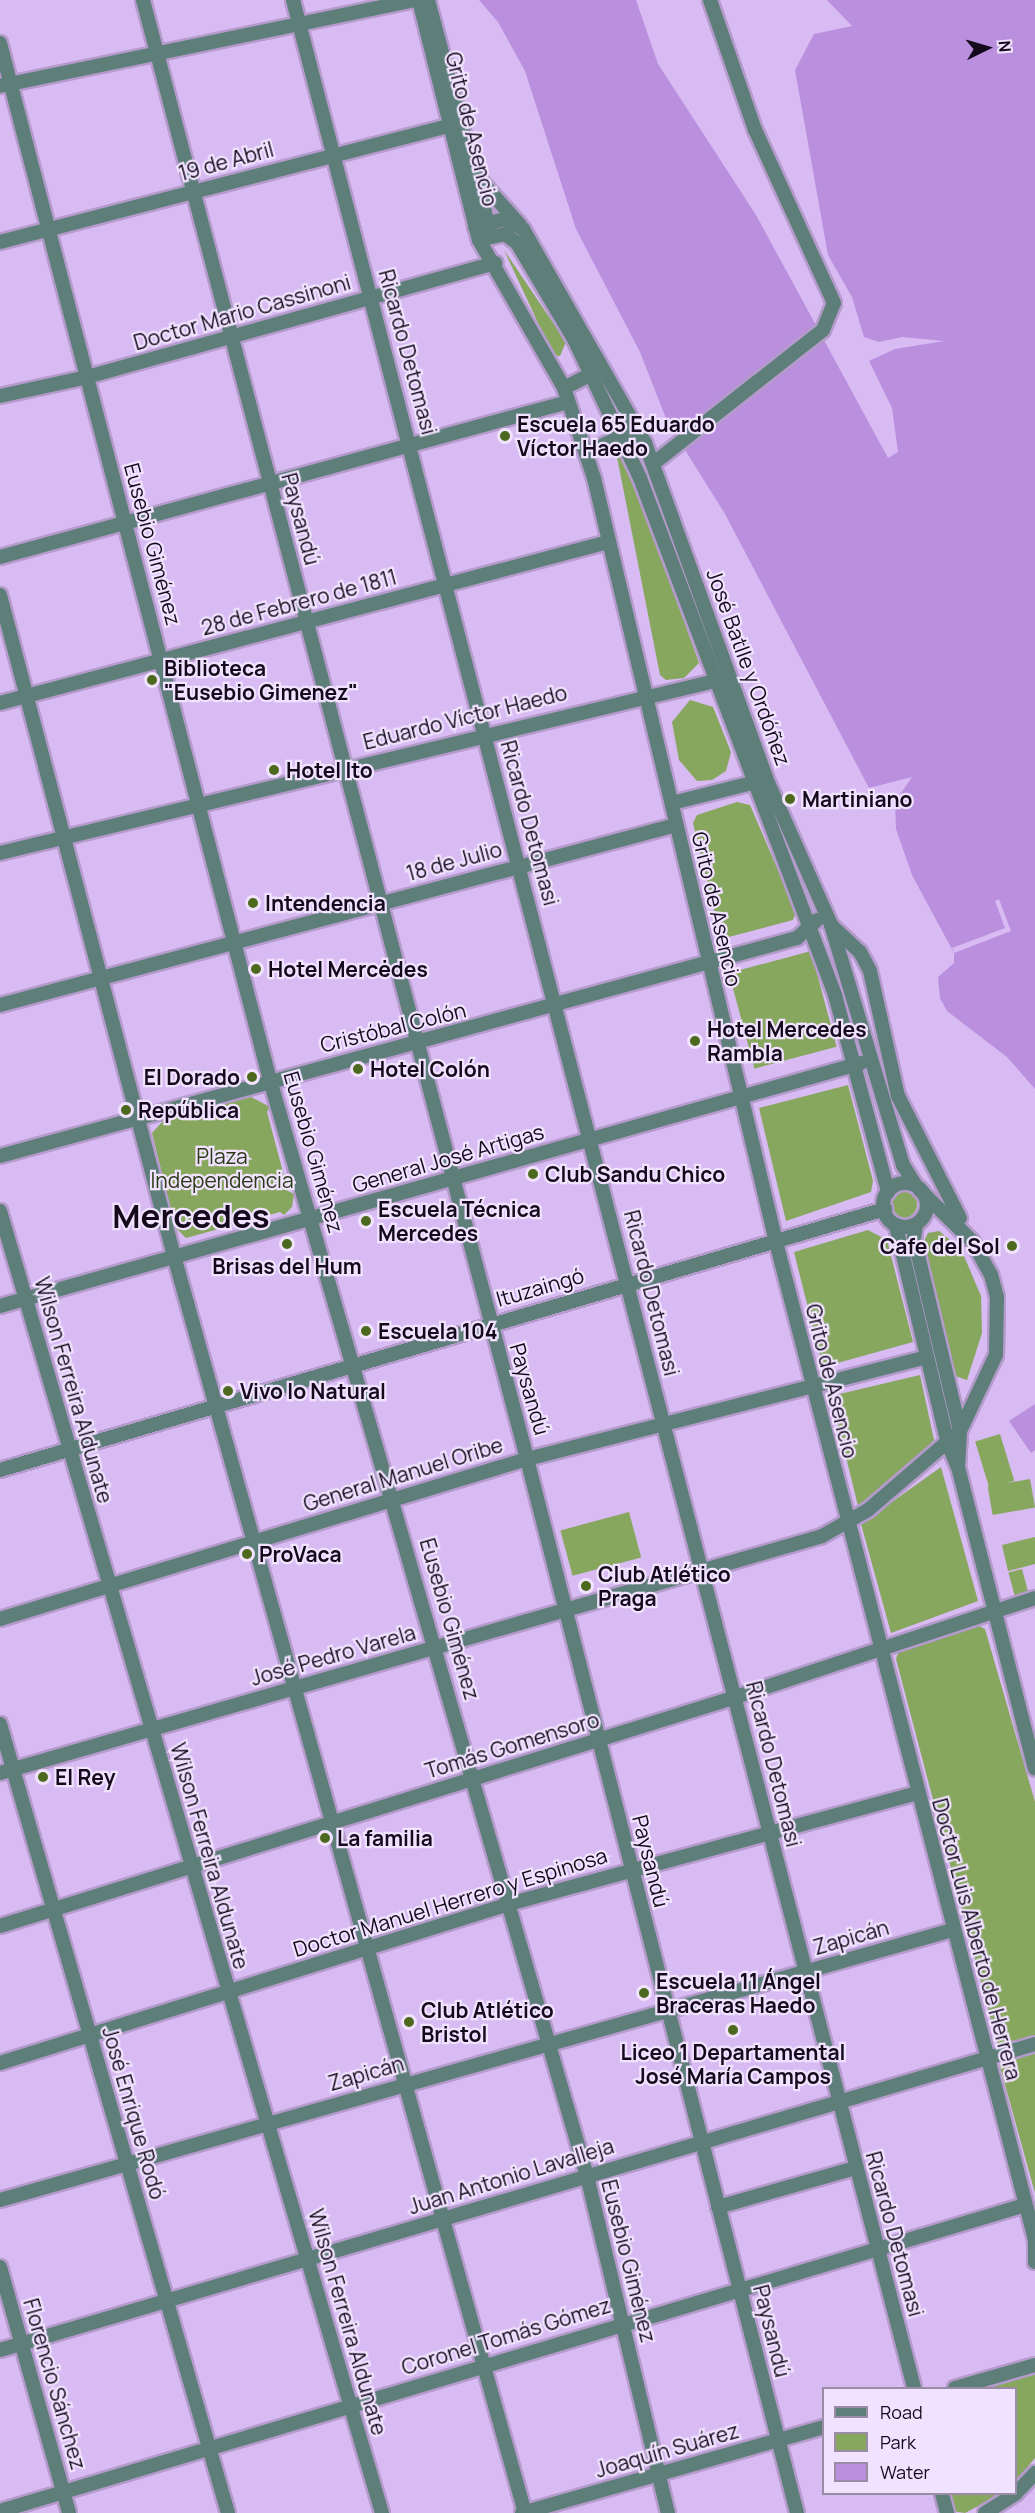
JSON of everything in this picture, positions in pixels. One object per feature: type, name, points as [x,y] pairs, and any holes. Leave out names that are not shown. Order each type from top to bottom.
[{"type":"street","name":"Paysandú","points":[[143,0],[489,1324],[528,1459],[797,2513]]},
{"type":"street","name":"Ricardo Detomasi","points":[[294,0],[332,155],[372,298],[557,1005],[914,2387]]},
{"type":"street","points":[[5,85],[300,22],[418,0]]},
{"type":"street","name":"Grito de Asencio","points":[[418,0],[448,125],[483,232],[495,263],[564,388],[587,453],[740,1096],[879,1649]]},
{"type":"street","name":"Grito de Asencio","points":[[427,0],[478,178],[483,232]]},
{"type":"street","points":[[654,463],[672,454],[823,330],[832,310],[831,290],[755,130],[710,0]]},
{"type":"street","name":"Eusebio Giménez","points":[[0,43],[5,85],[49,230],[270,1080],[394,1498],[587,2176],[668,2513]]},
{"type":"street","name":"19 de Abril","points":[[0,242],[463,122]]},
{"type":"street","name":"José Batlle y Ordóñez","points":[[478,178],[523,229],[596,371],[635,425],[654,463],[766,778],[831,927],[903,1165],[918,1187]]},
{"type":"street","points":[[483,232],[510,220],[523,229]]},
{"type":"street","points":[[483,232],[505,234],[517,243],[596,371],[752,784],[811,925],[854,1065],[888,1192],[885,1209],[896,1226],[948,1444],[958,1467],[1035,1766]]},
{"type":"street","name":"Doctor Mario Cassinoni","points":[[0,396],[87,377],[495,263]]},
{"type":"street","points":[[564,388],[596,371]]},
{"type":"street","points":[[0,557],[568,402]]},
{"type":"street","points":[[587,453],[623,438],[635,425]]},
{"type":"street","name":"28 de Febrero de 1811","points":[[0,703],[608,542]]},
{"type":"street","points":[[0,595],[174,1256],[370,1948],[524,2513]]},
{"type":"street","name":"Eduardo Víctor Haedo","points":[[0,853],[485,734],[731,677]]},
{"type":"street","points":[[672,803],[752,784],[766,778]]},
{"type":"street","name":"18 de Julio","points":[[0,1005],[235,940],[676,825]]},
{"type":"street","points":[[797,938],[811,925],[831,927],[860,952],[870,971],[897,1096],[991,1275],[998,1327],[996,1355],[960,1431]]},
{"type":"street","points":[[797,938],[828,944],[831,927]]},
{"type":"street","name":"Cristóbal Colón","points":[[0,1156],[243,1090],[270,1080],[417,1045],[797,938]]},
{"type":"street","name":"General José Artigas","points":[[0,1306],[288,1222],[312,1218],[873,1060]]},
{"type":"street","points":[[243,1090],[278,1104]]},
{"type":"street","points":[[144,1141],[160,1113]]},
{"type":"street","points":[[888,1192],[896,1182],[918,1187],[972,1241]]},
{"type":"street","points":[[918,1187],[925,1207],[916,1225],[914,1238],[960,1431],[958,1467]]},
{"type":"street","points":[[288,1222],[302,1194]]},
{"type":"street","name":"Ituzaingó","points":[[0,1470],[885,1209]]},
{"type":"street","name":"Wilson Ferreira Aldunate","points":[[0,1211],[382,2513]]},
{"type":"street","points":[[896,1226],[916,1225]]},
{"type":"street","points":[[169,1235],[200,1247]]},
{"type":"street","name":"General Manuel Oribe","points":[[0,1618],[528,1459],[926,1357]]},
{"type":"street","name":"José Pedro Varela","points":[[7,1771],[703,1570],[847,1524],[895,1492],[960,1431]]},
{"type":"street","name":"Tomás Gomensoro","points":[[0,1926],[736,1697],[993,1610],[1035,1598]]},
{"type":"street","name":"Doctor Luis Alberto de Herrera","points":[[879,1649],[1035,2240],[1035,2262]]},
{"type":"street","name":"José Enrique Rodó","points":[[0,1724],[7,1771],[54,1908],[228,2513]]},
{"type":"street","name":"Doctor Manuel Herrero y Espinosa","points":[[0,2064],[509,1904],[632,1868],[917,1793]]},
{"type":"street","name":"Zapicán","points":[[0,2200],[549,2042],[952,1930]]},
{"type":"street","name":"Juan Antonio Lavalleja","points":[[0,2350],[838,2100],[1035,2044]]},
{"type":"street","points":[[718,2207],[856,2168]]},
{"type":"street","name":"Coronel Tomás Gómez","points":[[0,2511],[739,2287],[1025,2205]]},
{"type":"street","name":"Florencio Sánchez","points":[[0,2267],[69,2513]]},
{"type":"street","points":[[958,2387],[1035,2365]]},
{"type":"street","name":"Joaquín Suárez","points":[[524,2513],[822,2428]]},
{"type":"street","points":[[1017,2491],[1035,2473]]},
{"type":"street","points":[[942,2495],[947,2513]]},
{"type":"street","points":[[985,2513],[1012,2495]]},
{"type":"green space","points":[[504,250],[566,342],[560,356],[553,355]]},
{"type":"green space","points":[[616,452],[624,454],[699,663],[684,678],[666,680],[660,675]]},
{"type":"green space","points":[[690,700],[713,707],[731,752],[726,771],[712,780],[697,781],[679,760],[672,722]]},
{"type":"green space","points":[[737,802],[750,805],[796,912],[793,920],[721,939],[693,823],[697,815]]},
{"type":"green space","points":[[811,951],[837,1047],[755,1069],[729,973]]},
{"type":"green space","points":[[848,1085],[873,1181],[871,1192],[786,1221],[759,1108]]},
{"type":"green space","name":"Plaza Independencia","points":[[249,1096],[270,1107],[267,1112],[288,1191],[294,1194],[292,1207],[284,1215],[280,1212],[186,1238],[175,1227],[152,1133],[163,1121]]},
{"type":"green space","points":[[903,1190],[913,1194],[917,1204],[913,1214],[903,1218],[893,1214],[889,1204],[893,1194]]},
{"type":"green space","points":[[868,1230],[887,1240],[913,1342],[823,1367],[794,1252]]},
{"type":"green space","points":[[939,1231],[961,1249],[981,1296],[982,1333],[967,1380],[955,1376],[921,1247],[928,1233]]},
{"type":"green space","points":[[920,1375],[934,1440],[891,1486],[858,1506],[831,1396]]},
{"type":"green space","points":[[1000,1434],[1014,1481],[989,1488],[975,1442]]},
{"type":"green space","points":[[941,1467],[978,1601],[891,1633],[861,1524]]},
{"type":"green space","points":[[1030,1479],[1035,1508],[993,1515],[988,1486]]},
{"type":"green space","points":[[629,1512],[641,1557],[573,1576],[560,1530]]},
{"type":"green space","points":[[1035,1537],[1035,1564],[1008,1571],[1002,1545]]},
{"type":"green space","points":[[1022,1569],[1029,1596],[1016,1600],[1008,1573]]},
{"type":"green space","points":[[979,1626],[985,1629],[1035,1802],[1035,2035],[998,2046],[896,1659],[899,1650]]},
{"type":"green space","points":[[1035,2050],[1035,2193],[999,2063]]},
{"type":"green space","points":[[1035,2371],[1035,2458],[1017,2480],[1017,2387],[979,2387]]},
{"type":"green space","points":[[947,2495],[999,2495],[965,2513],[952,2511]]},
{"type":"water","points":[[479,0],[636,0],[658,64],[756,215],[888,458],[898,452],[892,408],[869,361],[895,349],[944,341],[902,337],[879,342],[864,337],[852,297],[828,255],[795,70],[814,34],[852,26],[827,0],[1035,0],[1035,1089],[1007,1057],[947,1011],[940,998],[938,977],[954,963],[954,953],[912,875],[896,829],[895,802],[912,777],[869,788],[725,514],[667,421],[640,352],[576,229],[525,71],[498,22]]},
{"type":"water","points":[[1035,1404],[1035,1450],[1031,1453],[1009,1421]]},
{"type":"pier","points":[[999,899],[1011,931],[954,953],[952,948],[1005,928],[995,901]]},
{"type":"place","name":"Escuela 65 Eduardo Víctor Haedo","points":[[505,436]]},
{"type":"place","name":"Biblioteca \"Eusebio Gimenez\"","points":[[152,680]]},
{"type":"place","name":"Hotel Ito","points":[[274,770]]},
{"type":"place","name":"Martiniano","points":[[790,799]]},
{"type":"place","name":"Intendencia","points":[[253,903]]},
{"type":"place","name":"Hotel Mercėdes","points":[[256,969]]},
{"type":"place","name":"Hotel Mercedes Rambla","points":[[695,1041]]},
{"type":"place","name":"Hotel Colón","points":[[358,1069]]},
{"type":"place","name":"El Dorado","points":[[252,1077]]},
{"type":"place","name":"República","points":[[126,1110]]},
{"type":"place","name":"Club Sandu Chico","points":[[533,1174]]},
{"type":"place","name":"Escuela Técnica Mercedes","points":[[366,1221]]},
{"type":"place","name":"Brisas del Hum","points":[[287,1244]]},
{"type":"place","name":"Cafe del Sol","points":[[1012,1246]]},
{"type":"place","name":"Escuela 104","points":[[366,1331]]},
{"type":"place","name":"Vivo lo Natural","points":[[228,1391]]},
{"type":"place","name":"ProVaca","points":[[247,1554]]},
{"type":"place","name":"Club Atlético Praga","points":[[586,1586]]},
{"type":"place","name":"El Rey","points":[[43,1777]]},
{"type":"place","name":"La familia","points":[[325,1838]]},
{"type":"place","name":"Escuela 11 Ángel Braceras Haedo","points":[[644,1993]]},
{"type":"place","name":"Club Atlético Bristol","points":[[409,2022]]},
{"type":"place","name":"Liceo 1 Departamental José María Campos","points":[[733,2030]]},
{"type":"district","name":"Mercedes","points":[[191,1216]]}]
